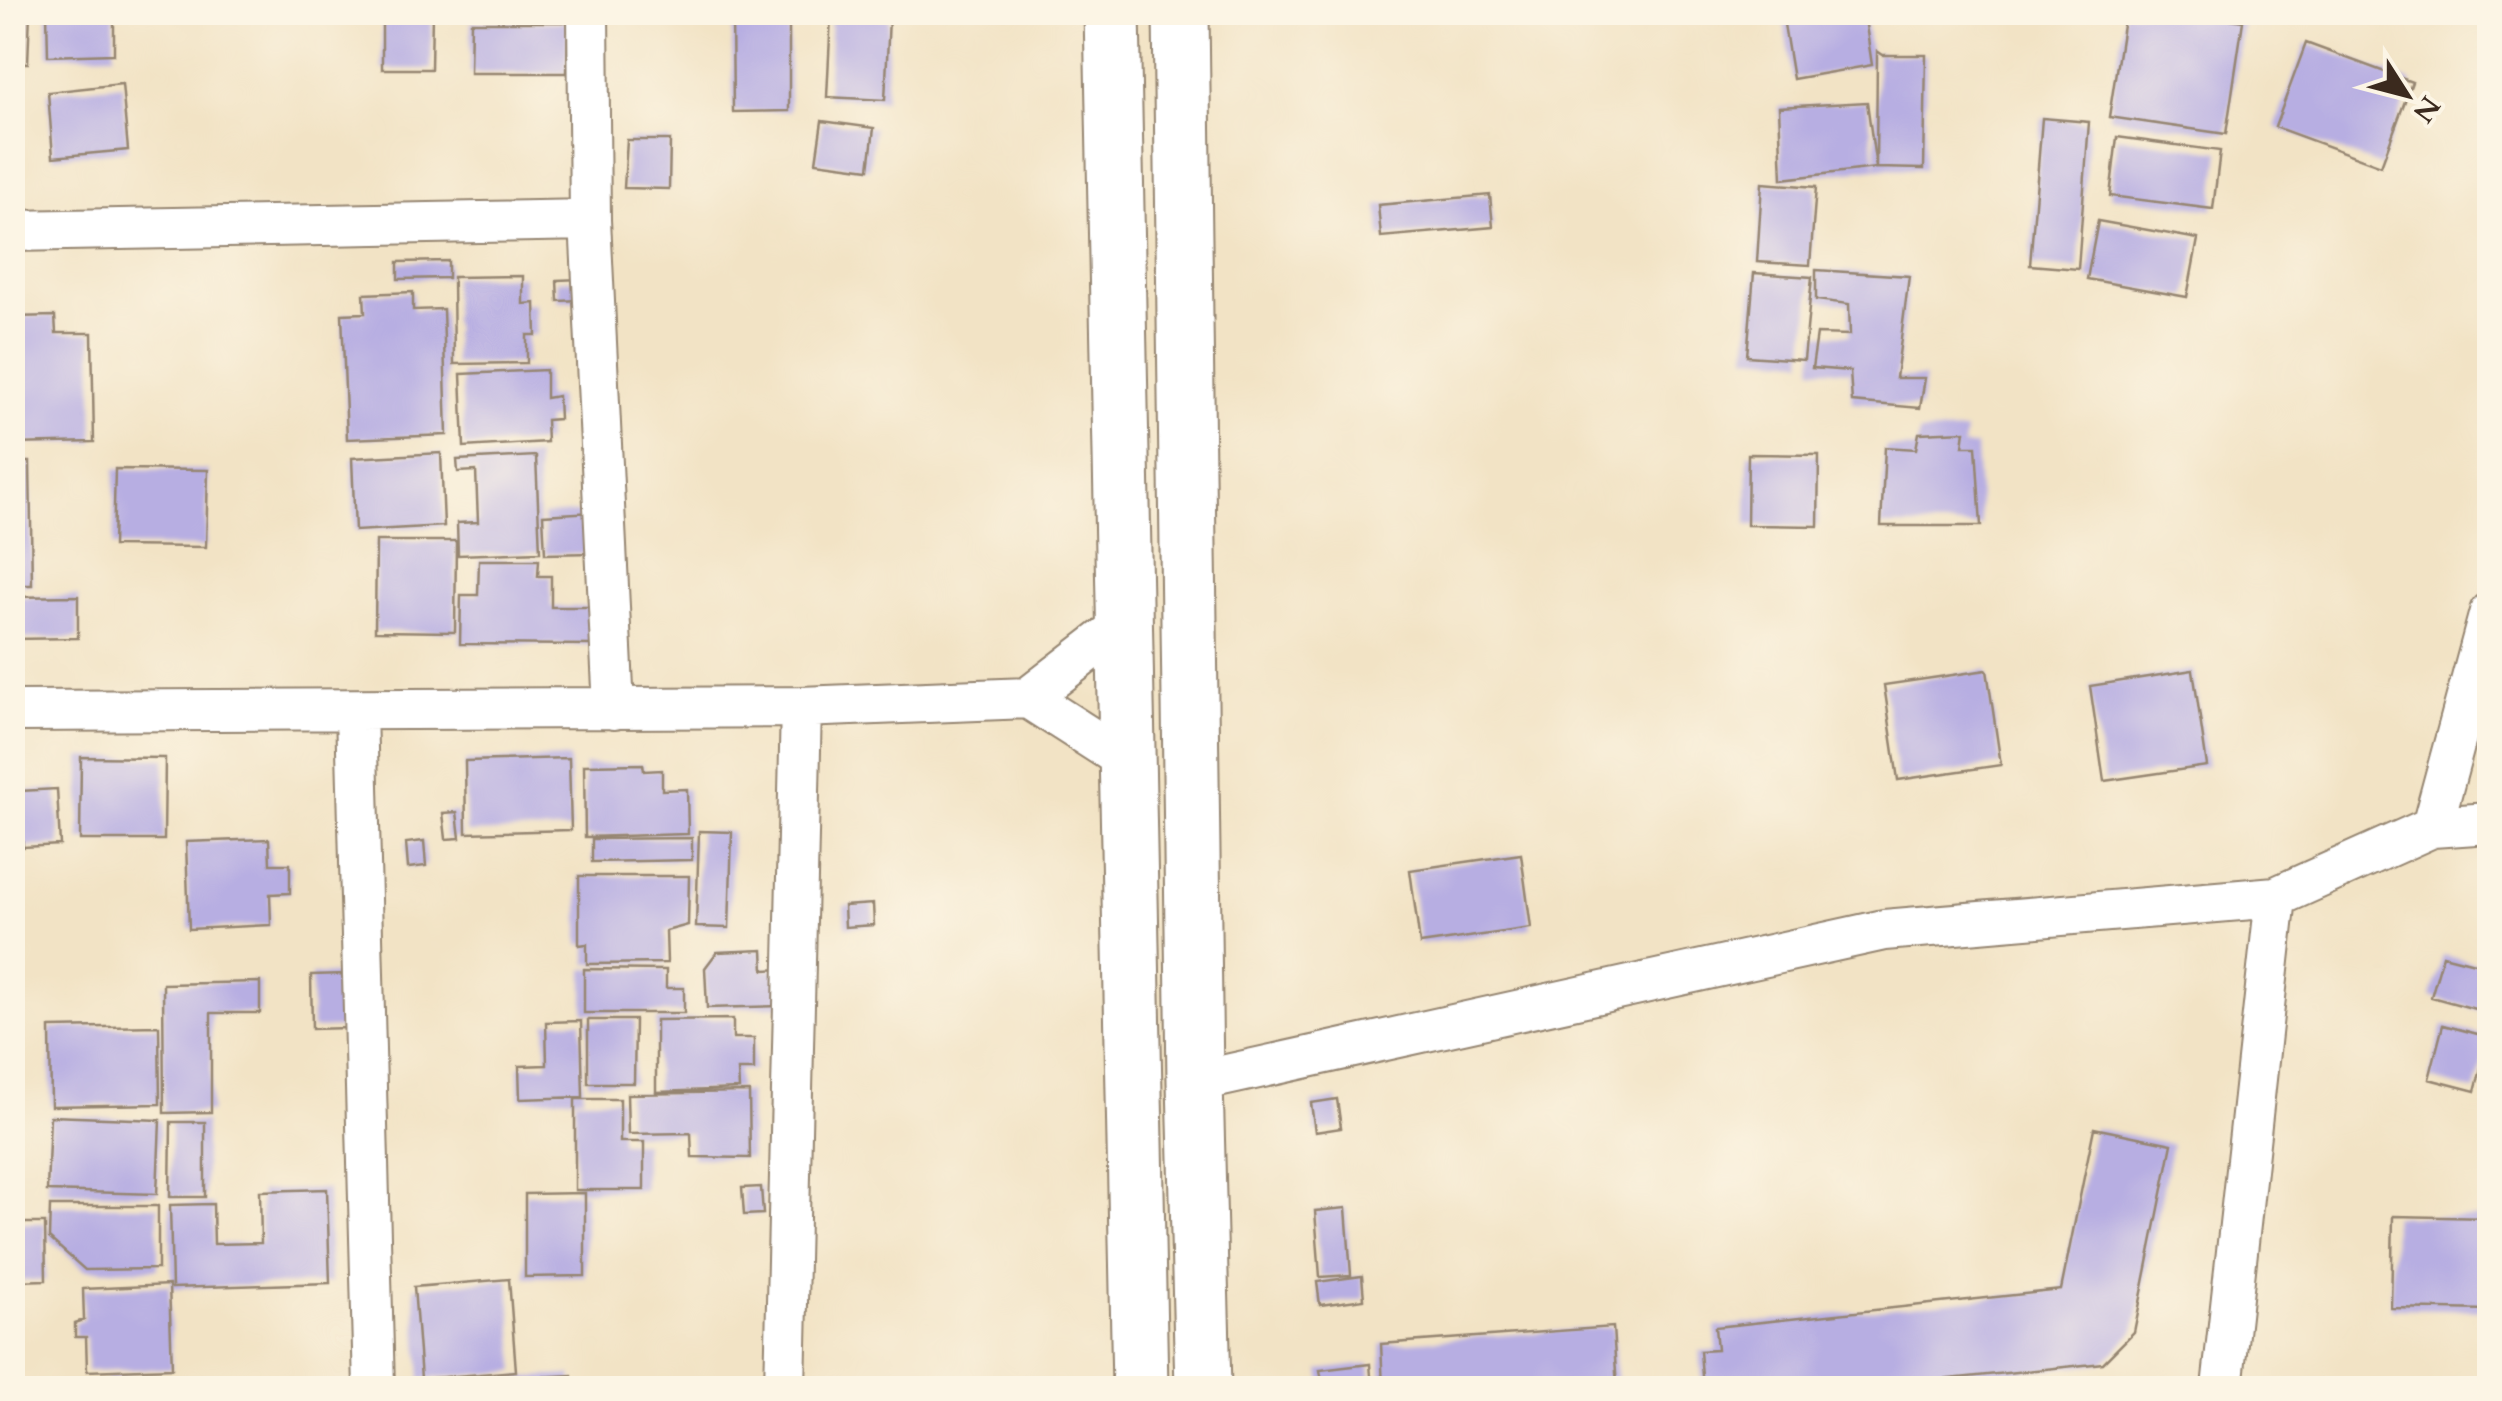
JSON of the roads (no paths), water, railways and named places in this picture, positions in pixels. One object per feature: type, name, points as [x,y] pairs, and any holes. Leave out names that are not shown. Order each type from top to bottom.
[{"type":"main road","points":[[1112,12],[1140,1388]]},
{"type":"main road","points":[[1182,12],[1203,1388]]},
{"type":"main road","points":[[1114,87],[1181,80]]},
{"type":"street","points":[[588,12],[590,220],[614,708]]},
{"type":"street","points":[[12,231],[590,220]]},
{"type":"street","points":[[2432,826],[2490,612]]},
{"type":"street","points":[[1028,698],[1125,624]]},
{"type":"street","points":[[12,712],[801,707],[1028,698],[1128,762]]},
{"type":"street","points":[[785,1388],[801,707]]},
{"type":"street","points":[[356,711],[374,1388]]},
{"type":"street","points":[[1196,1082],[1884,930],[2276,897],[2432,826],[2490,823]]},
{"type":"street","points":[[2222,1388],[2276,897]]}]
